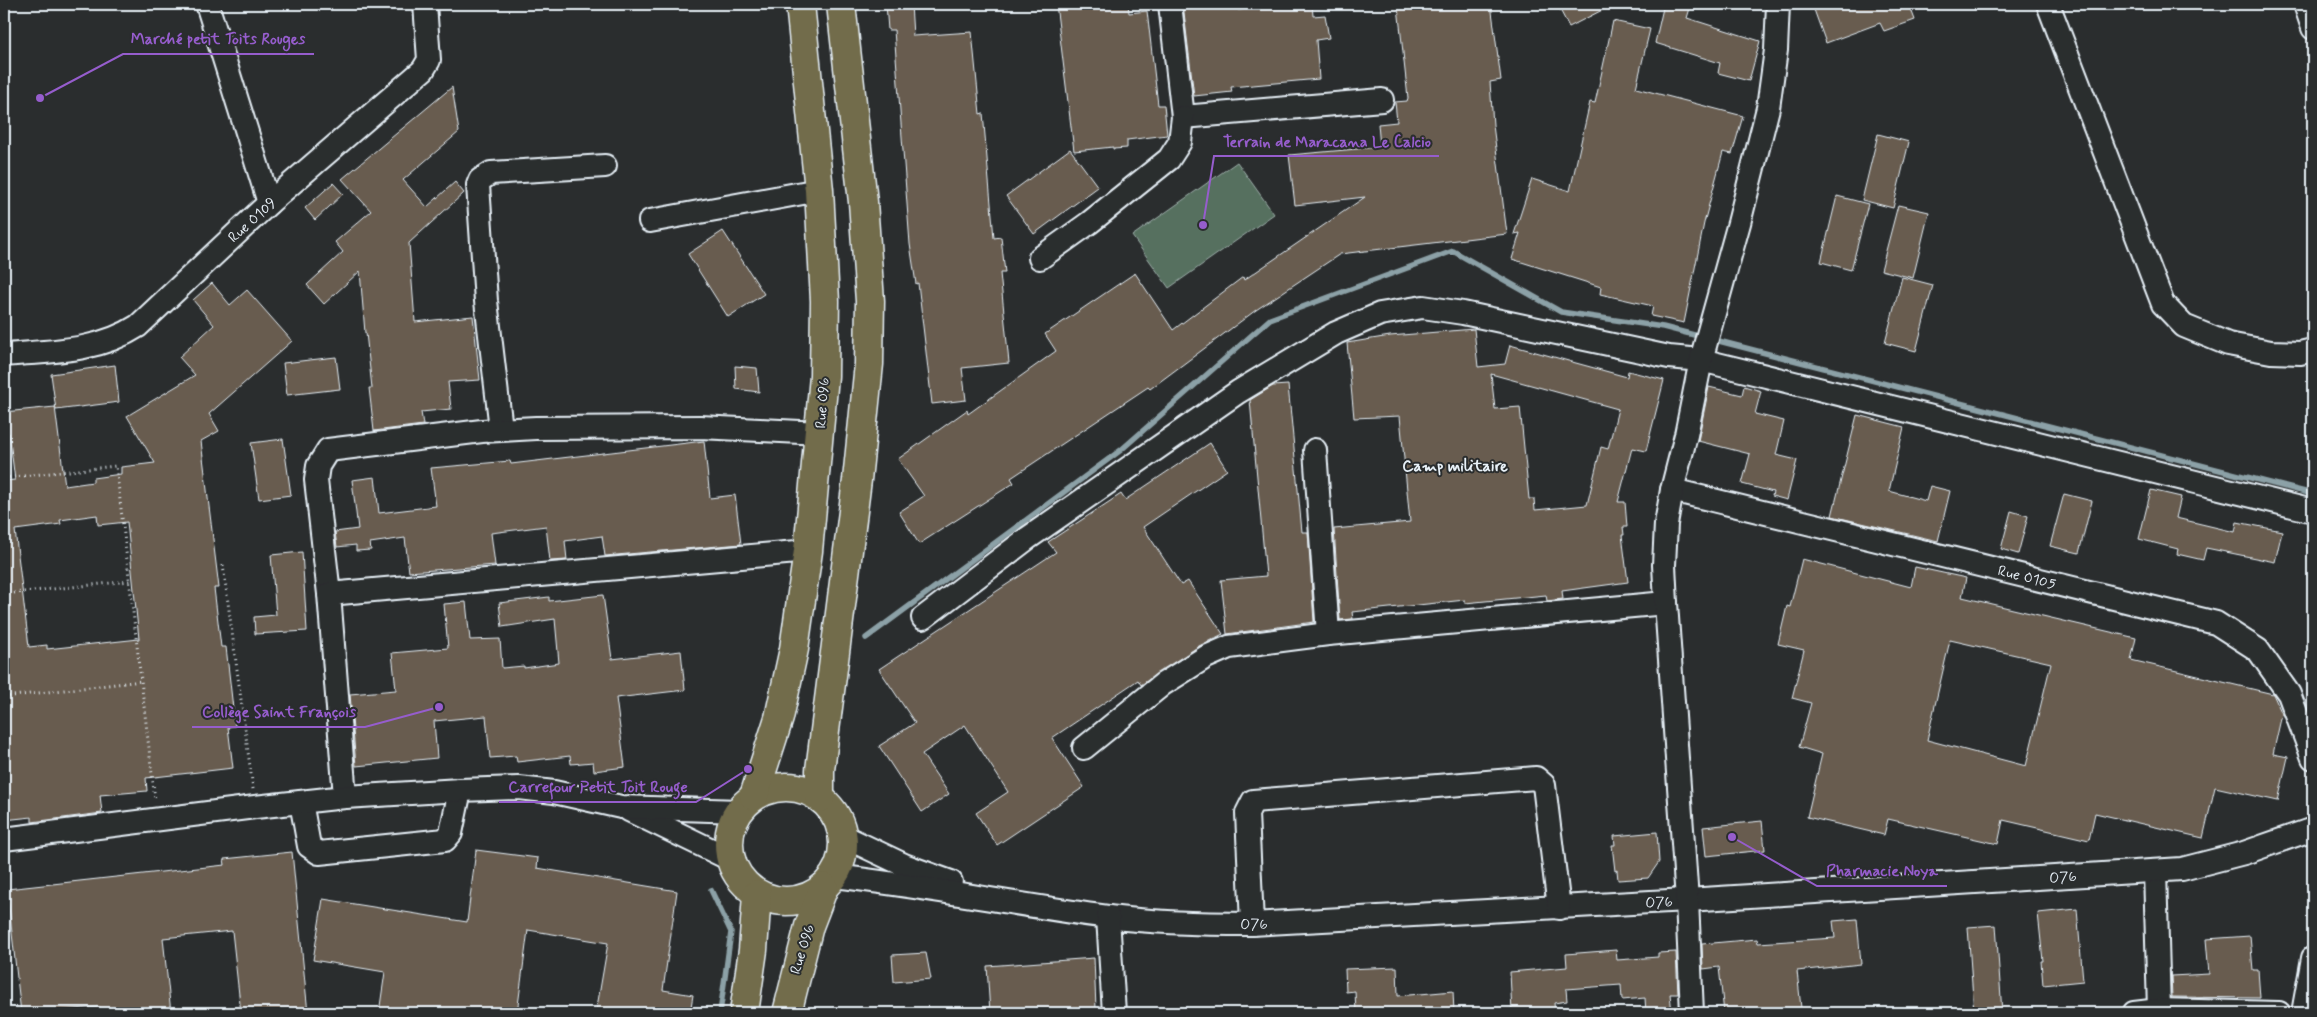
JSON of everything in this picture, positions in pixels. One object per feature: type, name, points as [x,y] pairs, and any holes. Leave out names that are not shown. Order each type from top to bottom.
[{"type":"main road","name":"Rue O96","points":[[747,803],[779,718],[794,649],[808,550],[824,376],[825,301],[819,190],[800,4]]},
{"type":"main road","points":[[820,798],[820,770],[856,490],[868,364],[870,301],[863,202],[841,4]]},
{"type":"main road","points":[[788,787],[808,791],[820,798],[831,809],[838,821],[842,836],[840,864],[828,882],[812,895],[784,902],[757,894],[745,884],[736,872],[730,859],[729,834],[747,803],[767,790],[788,787]]},
{"type":"main road","name":"Rue O96","points":[[787,1013],[808,926],[828,882]]},
{"type":"main road","points":[[744,1013],[753,950],[757,894]]},
{"type":"street","points":[[207,4],[270,203]]},
{"type":"street","name":"Rue O109","points":[[4,355],[75,349],[122,336],[138,326],[270,203],[423,70],[429,60],[425,4]]},
{"type":"street","points":[[1040,258],[1089,223],[1169,159],[1180,142],[1183,117],[1170,4]]},
{"type":"street","points":[[1692,1013],[1687,900],[1664,557],[1672,490],[1686,435],[1701,360],[1768,108],[1776,50],[1778,4]]},
{"type":"street","points":[[2048,4],[2163,304],[2184,326],[2228,344],[2272,352],[2300,353],[2313,350]]},
{"type":"street","points":[[2305,4],[2313,28]]},
{"type":"street","points":[[1183,117],[1382,100]]},
{"type":"street","points":[[501,429],[486,301],[478,184],[480,180],[491,172],[605,166]]},
{"type":"street","points":[[650,221],[819,190]]},
{"type":"street","points":[[923,618],[1028,538],[1238,392],[1336,332],[1380,314],[1423,307],[1463,313],[1669,357],[1701,360],[2313,511]]},
{"type":"street","points":[[345,797],[329,594],[316,480],[318,466],[328,450],[501,429],[700,427],[820,433]]},
{"type":"street","points":[[1315,450],[1328,634]]},
{"type":"street","name":"Rue O105","points":[[1672,490],[2216,623],[2258,650],[2289,694],[2313,758]]},
{"type":"street","points":[[329,594],[808,550]]},
{"type":"street","points":[[1084,748],[1162,684],[1206,657],[1229,647],[1328,634],[1666,603]]},
{"type":"street","points":[[1252,924],[1248,813],[1253,801],[1536,778],[1544,785],[1559,908]]},
{"type":"street","points":[[4,839],[157,818],[345,797],[460,790],[528,789],[554,792],[621,807],[730,859]]},
{"type":"street","points":[[301,802],[309,846],[320,853],[445,840],[451,833],[460,790]]},
{"type":"street","points":[[621,807],[747,803]]},
{"type":"street","name":"O76","points":[[999,899],[1108,917],[1212,924],[1252,924],[1559,908],[2182,869],[2227,857],[2313,829]]},
{"type":"street","points":[[842,836],[904,865],[999,899]]},
{"type":"street","points":[[2155,871],[2159,1010]]},
{"type":"street","points":[[828,882],[899,883],[999,899]]},
{"type":"street","points":[[1108,917],[1114,1013]]},
{"type":"street","points":[[2303,1013],[2313,958]]},
{"type":"street","points":[[2134,1013],[2159,1010],[2279,1013]]},
{"type":"path","points":[[4,478],[116,466],[157,818]]},
{"type":"path","points":[[223,565],[255,806]]},
{"type":"path","points":[[4,594],[130,581]]},
{"type":"path","points":[[4,697],[142,681]]},
{"type":"green space","points":[[1237,162],[1274,214],[1169,288],[1132,236]]},
{"type":"building","points":[[886,4],[911,4],[913,36],[972,32],[980,114],[983,113],[994,238],[1001,237],[1005,273],[1000,273],[1009,363],[962,368],[966,400],[932,404],[918,283],[916,284],[910,244],[894,30],[888,30]]},
{"type":"building","points":[[1056,4],[1128,4],[1129,13],[1147,11],[1158,105],[1164,105],[1167,135],[1127,140],[1127,148],[1113,149],[1113,147],[1074,151]]},
{"type":"building","points":[[1183,4],[1238,4],[1238,10],[1312,4],[1313,16],[1325,15],[1329,38],[1316,40],[1319,79],[1231,87],[1232,92],[1194,96]]},
{"type":"building","points":[[1428,4],[1491,4],[1501,80],[1490,82],[1493,125],[1507,234],[1340,254],[1256,310],[1150,389],[1148,387],[1011,478],[1014,483],[919,544],[899,512],[924,496],[898,459],[967,410],[968,414],[1056,351],[1045,334],[1135,273],[1173,330],[1243,277],[1244,280],[1365,197],[1295,205],[1289,155],[1380,147],[1378,124],[1397,122],[1395,102],[1407,101],[1408,98],[1398,7]]},
{"type":"building","points":[[1557,4],[1614,4],[1569,27]]},
{"type":"building","points":[[1812,4],[1909,4],[1915,20],[1884,31],[1880,23],[1826,43]]},
{"type":"building","points":[[1691,5],[1687,18],[1760,41],[1749,81],[1718,73],[1720,63],[1655,43],[1663,8]]},
{"type":"building","points":[[1613,21],[1650,29],[1636,88],[1743,116],[1732,154],[1723,152],[1704,223],[1684,323],[1651,316],[1653,306],[1600,294],[1601,287],[1512,259],[1520,233],[1514,234],[1532,179],[1570,191],[1590,102],[1595,103]]},
{"type":"building","points":[[452,87],[459,132],[403,180],[427,207],[455,182],[464,193],[409,243],[415,322],[473,316],[480,380],[448,382],[451,409],[421,412],[423,425],[374,431],[369,388],[372,388],[360,271],[324,304],[307,285],[343,252],[335,242],[371,211],[342,179]]},
{"type":"building","points":[[1878,134],[1909,142],[1893,208],[1862,200]]},
{"type":"building","points":[[1070,149],[1098,187],[1034,234],[1006,196]]},
{"type":"building","points":[[333,183],[343,194],[315,220],[305,208]]},
{"type":"building","points":[[1837,196],[1868,204],[1851,270],[1821,262]]},
{"type":"building","points":[[1898,205],[1929,212],[1913,278],[1881,270]]},
{"type":"building","points":[[723,231],[764,294],[728,317],[688,254]]},
{"type":"building","points":[[1902,277],[1933,285],[1916,351],[1885,343]]},
{"type":"building","points":[[212,283],[230,305],[247,290],[292,341],[209,414],[219,431],[201,441],[219,588],[214,588],[221,647],[226,647],[235,726],[228,727],[233,768],[146,778],[147,791],[100,795],[102,813],[32,822],[32,817],[4,820],[4,481],[15,480],[9,433],[4,434],[4,412],[55,407],[65,486],[93,482],[93,478],[121,474],[121,467],[155,463],[127,416],[195,375],[179,357],[214,325],[193,300]],"holes":[[[97,515],[98,525],[127,522],[139,639],[47,649],[47,645],[29,647],[15,530],[61,524],[60,520]]]},
{"type":"building","points":[[1474,329],[1478,367],[1505,364],[1510,345],[1627,377],[1628,371],[1664,380],[1646,451],[1632,448],[1618,502],[1625,502],[1627,527],[1623,527],[1624,535],[1622,535],[1628,582],[1562,591],[1563,599],[1547,601],[1546,595],[1465,603],[1465,600],[1352,612],[1353,619],[1340,620],[1334,529],[1410,522],[1400,416],[1354,418],[1347,343],[1390,336]],"holes":[[[1491,374],[1618,409],[1608,449],[1601,447],[1587,505],[1535,510],[1534,499],[1529,499],[1520,407],[1495,409]]]},
{"type":"building","points":[[336,357],[340,389],[287,395],[283,363]]},
{"type":"building","points":[[115,365],[119,402],[56,410],[51,374]]},
{"type":"building","points":[[735,366],[757,368],[759,392],[736,389]]},
{"type":"building","points":[[1288,385],[1302,532],[1308,532],[1314,622],[1227,634],[1221,580],[1266,576],[1250,400],[1273,386]]},
{"type":"building","points":[[1744,386],[1761,391],[1755,414],[1784,421],[1776,455],[1797,460],[1787,500],[1772,496],[1773,492],[1742,484],[1750,454],[1698,441],[1709,387],[1742,395]]},
{"type":"building","points":[[1857,415],[1904,427],[1889,491],[1926,501],[1930,486],[1950,491],[1938,541],[1832,516]]},
{"type":"building","points":[[283,439],[291,495],[259,499],[251,443]]},
{"type":"building","points":[[704,441],[710,498],[735,495],[741,544],[605,556],[602,536],[565,541],[567,560],[550,561],[546,526],[491,533],[495,565],[409,572],[405,538],[370,543],[371,550],[356,551],[356,545],[337,547],[335,532],[358,529],[352,480],[375,477],[379,513],[436,506],[431,468],[510,461],[511,464]]},
{"type":"building","points":[[1210,443],[1227,470],[1143,527],[1181,585],[1188,581],[1223,634],[1199,646],[1141,685],[1138,680],[1052,738],[1084,787],[997,845],[976,813],[1008,792],[965,725],[922,754],[949,794],[922,812],[879,746],[915,723],[879,669],[1056,552],[1048,542],[1121,494],[1125,500]]},
{"type":"building","points":[[2151,490],[2181,497],[2176,518],[2235,532],[2237,522],[2282,531],[2275,562],[2206,548],[2203,560],[2177,554],[2178,549],[2139,539]]},
{"type":"building","points":[[2064,494],[2092,501],[2079,553],[2050,546]]},
{"type":"building","points":[[2011,511],[2028,516],[2018,554],[2001,549]]},
{"type":"building","points":[[302,552],[307,631],[255,634],[254,617],[276,615],[271,555]]},
{"type":"building","points":[[1802,559],[1911,587],[1915,567],[1966,578],[1962,597],[2136,638],[2131,660],[2273,694],[2282,714],[2273,754],[2288,757],[2278,801],[2215,787],[2203,838],[2095,813],[2089,840],[2003,820],[1998,844],[1888,819],[1884,835],[1807,817],[1822,754],[1799,747],[1811,703],[1792,698],[1804,650],[1778,644],[1787,606],[1790,607]],"holes":[[[1950,640],[2051,663],[2026,766],[1927,740]]]},
{"type":"building","points":[[603,595],[612,659],[681,651],[685,690],[616,698],[625,767],[594,771],[593,762],[571,764],[570,756],[517,762],[516,756],[490,758],[486,716],[434,721],[437,758],[356,766],[350,694],[396,690],[392,653],[448,648],[444,604],[466,602],[470,640],[500,639],[502,668],[524,666],[524,668],[559,663],[555,619],[502,627],[499,603],[549,597],[549,601]]},
{"type":"building","points":[[1762,821],[1765,850],[1706,856],[1703,827]]},
{"type":"building","points":[[1657,832],[1659,862],[1648,878],[1618,880],[1612,845],[1615,845],[1614,836]]},
{"type":"building","points":[[476,850],[538,858],[537,868],[677,891],[663,990],[693,995],[690,1013],[596,1013],[608,943],[528,930],[517,1013],[379,1013],[385,972],[313,960],[323,899],[467,922]]},
{"type":"building","points":[[292,852],[308,1013],[241,1013],[232,931],[163,938],[171,1013],[101,1013],[100,1007],[21,1013],[7,889],[225,865],[224,859]]},
{"type":"building","points":[[2077,909],[2083,981],[2043,985],[2041,961],[2043,961],[2038,913]]},
{"type":"building","points":[[1857,919],[1861,964],[1797,971],[1801,1008],[1761,1013],[1724,1013],[1719,967],[1703,969],[1702,944],[1757,939],[1758,943],[1835,938],[1833,921]]},
{"type":"building","points":[[1996,925],[2002,1013],[1974,1013],[1968,927]]},
{"type":"building","points":[[2250,936],[2253,970],[2258,970],[2260,998],[2172,997],[2171,976],[2209,974],[2206,939]]},
{"type":"building","points":[[1616,950],[1617,960],[1658,957],[1658,953],[1676,952],[1678,994],[1670,994],[1672,1013],[1646,1013],[1645,998],[1622,1000],[1621,985],[1566,989],[1567,1001],[1554,1003],[1555,1013],[1512,1013],[1510,972],[1567,967],[1566,954]]},
{"type":"building","points":[[926,953],[931,979],[894,982],[892,955]]},
{"type":"building","points":[[1094,958],[1096,1009],[1055,1013],[990,1013],[987,966]]},
{"type":"building","points":[[1397,967],[1398,996],[1453,991],[1454,1013],[1356,1013],[1355,991],[1346,992],[1345,969]]},
{"type":"waterway","points":[[866,638],[1121,450],[1270,319],[1453,251],[1561,312],[1663,327],[1702,337]]},
{"type":"waterway","points":[[1711,339],[2313,494]]},
{"type":"waterway","points":[[711,890],[731,932],[720,1013]]},
{"type":"place","name":"Marché petit Toits Rouges","points":[[40,98]]},
{"type":"place","name":"Terrain de Maracana Le Calcio","points":[[1203,225]]},
{"type":"place","name":"Collège Saint François","points":[[439,707]]},
{"type":"place","name":"Carrefour Petit Toit Rouge","points":[[748,769]]},
{"type":"place","name":"Pharmacie Noya","points":[[1732,837]]},
{"type":"district","name":"Camp militaire","points":[[1455,465]]}]
